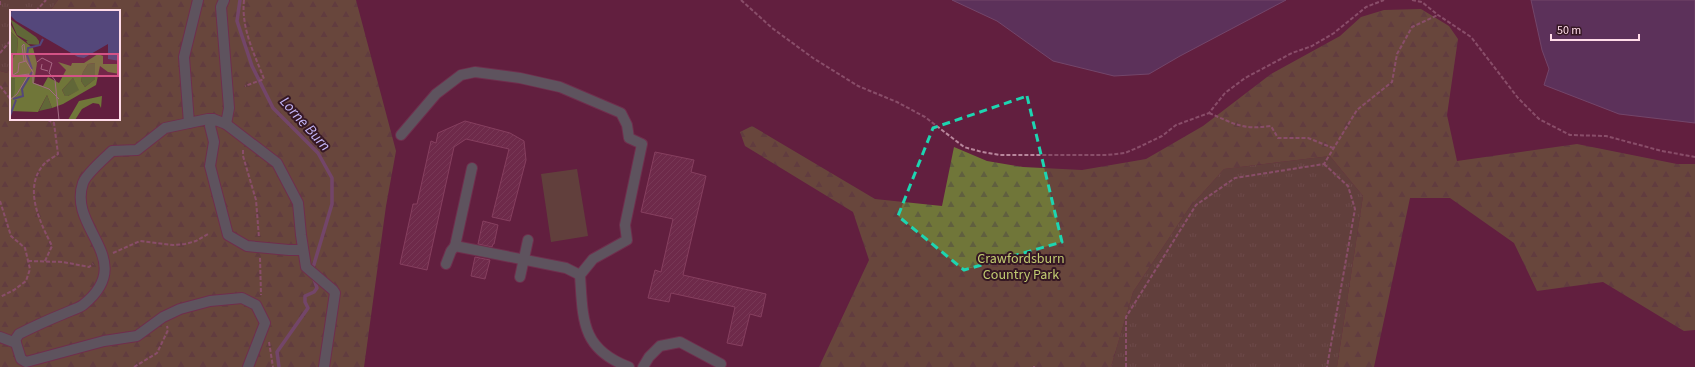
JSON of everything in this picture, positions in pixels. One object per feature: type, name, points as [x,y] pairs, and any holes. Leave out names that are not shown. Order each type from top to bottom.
[{"type":"street","points":[[189,123],[184,57],[198,0]]},
{"type":"street","points":[[224,0],[221,8],[229,108],[226,124]]},
{"type":"street","points":[[401,135],[436,94],[461,76],[475,72],[520,78],[560,87],[621,113],[627,126],[629,138],[642,144],[625,225],[627,240],[593,259],[580,275],[583,319],[587,333],[602,352],[614,361],[629,367]]},
{"type":"street","points":[[213,119],[210,126],[214,142],[210,166],[228,235],[247,246],[303,250]]},
{"type":"street","points":[[248,367],[265,323],[256,305],[242,298],[210,301],[180,310],[163,317],[138,336],[104,341],[26,362],[21,358],[15,340],[19,334],[82,306],[99,289],[104,276],[105,262],[82,208],[80,195],[84,181],[112,151],[138,150],[164,128],[213,119],[226,124],[277,163],[298,203],[306,267],[335,293],[324,367]]},
{"type":"street","points":[[446,264],[451,251],[455,246],[472,168]]},
{"type":"street","points":[[520,277],[528,240]]},
{"type":"street","points":[[455,246],[566,268],[580,275]]},
{"type":"street","points":[[0,337],[16,343]]},
{"type":"street","points":[[644,367],[649,357],[660,346],[680,342],[721,364]]},
{"type":"path","points":[[0,0],[0,5]]},
{"type":"path","points":[[37,10],[46,0]]},
{"type":"path","points":[[244,0],[243,12],[248,38],[264,79],[245,86]]},
{"type":"path","points":[[741,0],[772,28],[812,58],[858,86],[897,102],[925,117],[964,147],[1000,155],[1107,155],[1125,153],[1162,136],[1176,125],[1209,113],[1225,93],[1245,78],[1292,53],[1312,46],[1329,36],[1366,6],[1384,0]]},
{"type":"path","points":[[1412,0],[1422,2],[1438,15],[1472,37],[1518,98],[1539,119],[1570,135],[1606,136],[1662,151],[1695,157]]},
{"type":"path","points":[[1126,367],[1126,317],[1196,205],[1234,178],[1324,164],[1357,110],[1392,82],[1397,54],[1412,27],[1438,15]]},
{"type":"path","points":[[0,53],[10,41]]},
{"type":"path","points":[[0,86],[10,99]]},
{"type":"path","points":[[1209,113],[1241,127],[1257,128],[1271,126],[1278,138],[1308,138],[1334,148]]},
{"type":"path","points":[[45,261],[52,246],[42,225],[34,200],[35,180],[45,163],[58,154],[54,123],[48,120]]},
{"type":"path","points":[[1324,164],[1348,186],[1355,209],[1327,367]]},
{"type":"path","points":[[0,201],[11,236],[25,248],[30,270],[26,280],[14,290],[0,297]]},
{"type":"path","points":[[28,261],[63,262],[89,267],[97,260],[140,241],[173,245],[185,244],[196,241],[208,234]]},
{"type":"path","points":[[134,367],[157,353],[168,330],[163,317]]},
{"type":"highlighted area","points":[[1027,96],[1062,242],[964,270],[898,216],[933,128]]},
{"type":"green space","points":[[0,0],[58,0],[51,10],[10,10],[10,68],[7,73],[0,71]]},
{"type":"green space","points":[[58,0],[356,0],[396,151],[386,206],[364,367],[0,367],[0,71],[7,73],[10,68],[10,120],[120,120],[120,10],[51,10]]},
{"type":"green space","name":"Crawfordsburn Country Park","points":[[1421,9],[1449,26],[1458,39],[1447,115],[1457,161],[1577,144],[1677,164],[1695,164],[1695,330],[1684,331],[1603,282],[1537,291],[1514,243],[1450,198],[1410,198],[1374,367],[1337,367],[1363,196],[1330,156],[1224,169],[1189,208],[1133,292],[1111,367],[819,367],[869,260],[853,212],[745,146],[740,132],[752,126],[875,199],[942,206],[954,147],[987,161],[1023,167],[1082,170],[1146,159],[1203,126],[1271,74],[1340,36],[1361,17],[1384,10]]},
{"type":"green space","points":[[1330,156],[1363,196],[1337,367],[1111,367],[1133,292],[1189,208],[1224,169]]},
{"type":"green space","points":[[577,169],[588,236],[551,242],[541,174]]},
{"type":"shaded area","points":[[952,0],[1286,0],[1149,74],[1114,76],[1053,61],[997,21]]},
{"type":"shaded area","points":[[1531,0],[1695,0],[1695,123],[1619,114],[1544,85],[1549,69],[1542,50]]},
{"type":"building","points":[[465,121],[510,133],[524,141],[526,160],[510,221],[492,217],[509,149],[466,139],[454,147],[427,270],[400,264],[413,204],[417,204],[431,141],[436,143],[438,133]]},
{"type":"building","points":[[655,152],[694,160],[691,172],[706,176],[683,275],[766,294],[761,317],[750,314],[742,346],[727,343],[735,307],[671,293],[669,302],[648,298],[655,270],[661,272],[673,219],[641,212]]},
{"type":"building","points":[[483,221],[498,225],[492,247],[478,244]]},
{"type":"building","points":[[475,257],[490,260],[485,279],[471,276]]},
{"type":"waterway","name":"Lorne Burn","points":[[240,0],[237,21],[252,66],[273,108],[318,153],[332,178],[332,204],[312,271]]},
{"type":"waterway","name":"Lorne Burn","points":[[279,367],[277,352],[308,308],[305,302],[305,296],[314,292],[317,288],[314,279]]}]
